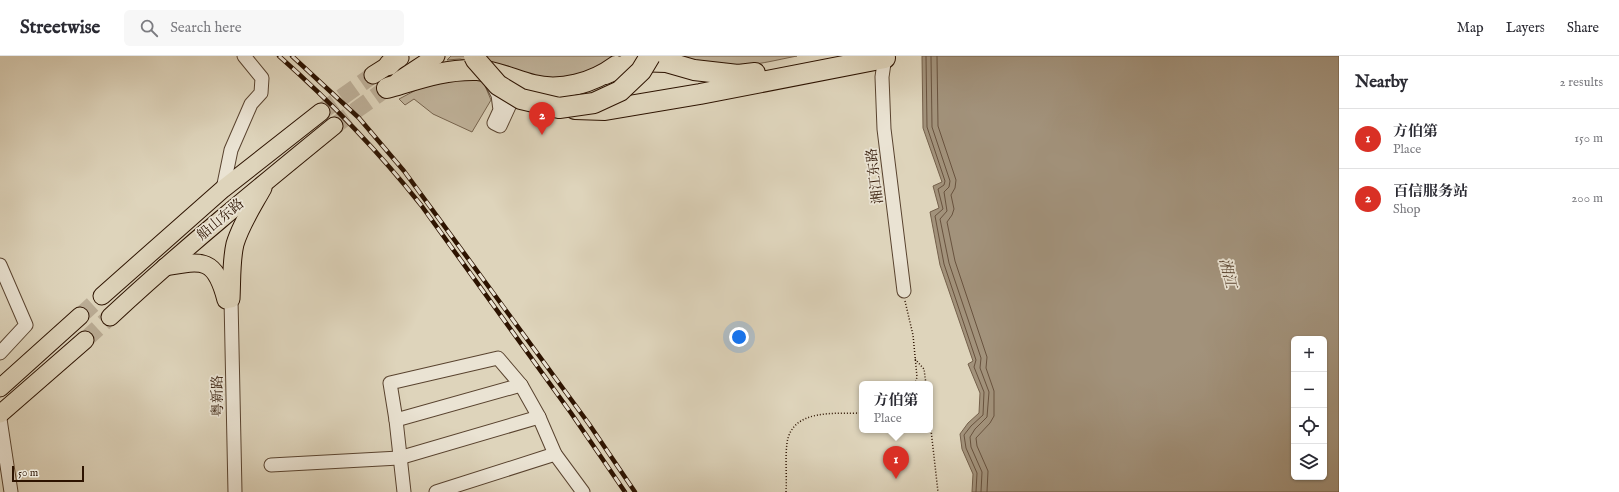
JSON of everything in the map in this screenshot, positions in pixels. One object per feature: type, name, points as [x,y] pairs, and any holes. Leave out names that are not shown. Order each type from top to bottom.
[{"type":"highway","points":[[605,74],[627,56]]},
{"type":"highway","points":[[559,108],[594,103],[620,91],[641,71],[650,56]]},
{"type":"highway","points":[[388,88],[476,63],[476,60],[498,86],[522,99],[559,108],[605,110],[700,94],[885,57]]},
{"type":"highway","points":[[476,63],[532,85],[554,88],[582,83],[635,61],[666,62],[694,70],[738,75],[806,66],[856,63]]},
{"type":"main road","points":[[388,88],[436,56]]},
{"type":"main road","name":"船山东路","points":[[102,296],[223,189],[321,112]]},
{"type":"main road","name":"船山东路","points":[[110,317],[163,268],[268,179],[334,126]]},
{"type":"main road","points":[[229,300],[235,244],[247,216],[268,179]]},
{"type":"main road","points":[[163,268],[192,262],[204,264],[214,271],[229,300]]},
{"type":"main road","points":[[0,388],[80,316]]},
{"type":"main road","points":[[0,414],[86,340]]},
{"type":"street","points":[[223,189],[231,150],[251,104],[261,93],[262,78],[244,56]]},
{"type":"street","name":"湘江东路","points":[[885,57],[882,76],[884,129],[904,292]]},
{"type":"street","points":[[476,63],[491,81],[498,95],[500,110],[494,123],[500,126],[511,102],[532,85]]},
{"type":"street","points":[[0,265],[26,325],[0,353]]},
{"type":"street","name":"粤新路","points":[[229,300],[229,492]]},
{"type":"street","name":"粤新路","points":[[229,300],[235,492]]},
{"type":"street","points":[[404,492],[396,420],[390,383],[498,358],[521,385],[539,417],[555,454],[583,492]]},
{"type":"street","points":[[396,420],[521,385]]},
{"type":"street","points":[[271,465],[400,458],[539,417]]},
{"type":"street","points":[[0,419],[10,492]]},
{"type":"street","points":[[436,492],[555,454]]},
{"type":"path","points":[[904,292],[905,306],[913,335],[917,377],[916,381]]},
{"type":"path","points":[[915,359],[924,369],[926,381]]},
{"type":"path","points":[[786,492],[787,443],[790,432],[796,424],[805,418],[818,415],[859,413]]},
{"type":"path","points":[[931,433],[938,492]]},
{"type":"shaded area","points":[[451,56],[616,56],[601,68],[551,82],[460,59],[447,60]]},
{"type":"shaded area","points":[[677,56],[797,56],[757,64],[725,66]]},
{"type":"shaded area","points":[[460,79],[483,81],[491,100],[472,132],[433,114],[414,99],[405,105],[399,99],[420,88]]},
{"type":"water","name":"湘江","points":[[922,56],[1339,56],[1339,492],[972,492],[973,474],[962,449],[960,434],[968,423],[979,413],[980,393],[968,364],[973,361],[940,265],[930,212],[939,208],[933,186],[942,182],[923,128]]},
{"type":"tunnel","points":[[321,112],[373,75]]},
{"type":"tunnel","points":[[334,126],[387,88]]},
{"type":"tunnel","points":[[80,316],[102,296]]},
{"type":"tunnel","points":[[85,340],[110,317]]},
{"type":"railway","points":[[279,56],[317,91],[353,128],[388,165],[421,205],[571,413],[625,492]]},
{"type":"railway","points":[[292,56],[359,118],[404,171],[589,424],[635,492]]},
{"type":"place","name":"百信服务站","points":[[542,135]]},
{"type":"place","name":"方伯第","points":[[896,479]]}]
